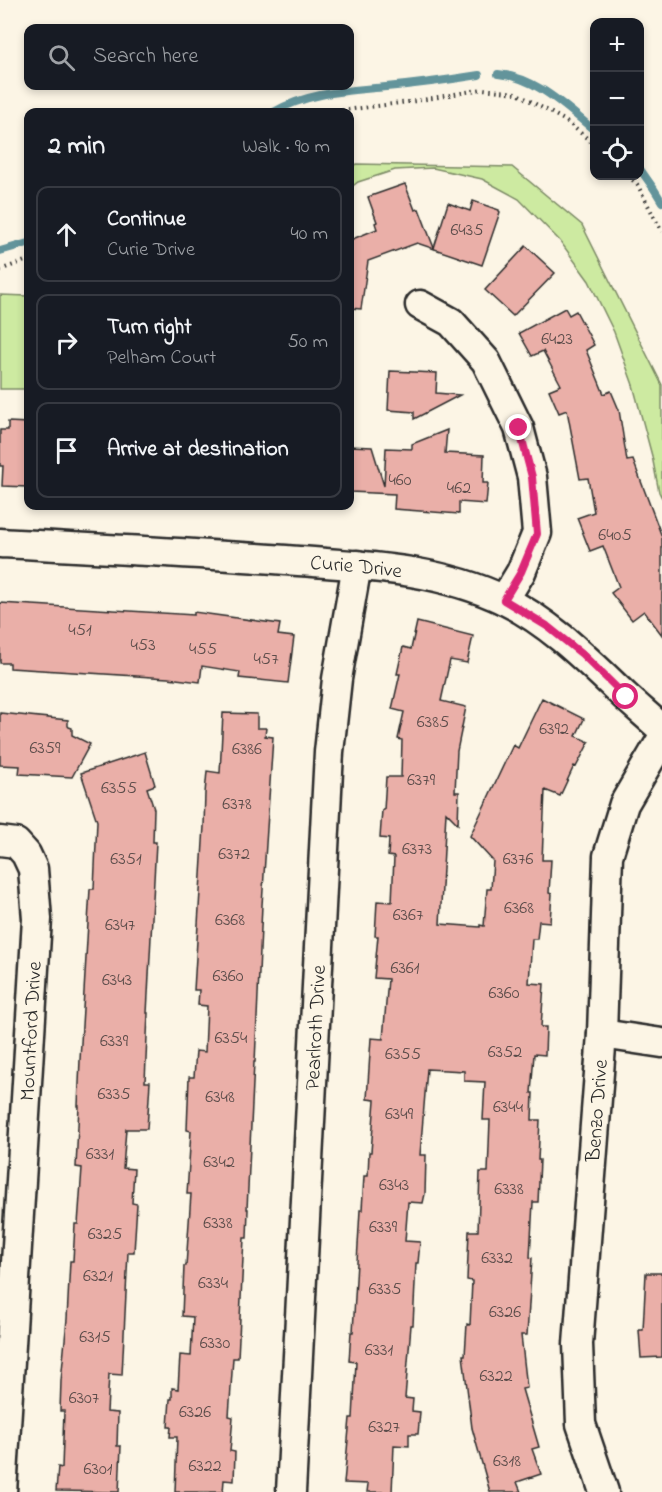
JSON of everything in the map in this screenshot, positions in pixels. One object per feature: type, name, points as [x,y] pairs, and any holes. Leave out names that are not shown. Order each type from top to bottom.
[{"type":"street","points":[[420,305],[451,322],[486,361],[519,428],[532,477],[537,534],[521,572],[504,600]]},
{"type":"street","name":"Curie Drive","points":[[0,543],[225,555],[357,565],[411,571],[449,579],[504,600],[547,626],[582,654],[662,729]]},
{"type":"street","name":"Pearlroth Drive","points":[[291,1492],[329,752],[337,679],[357,565]]},
{"type":"street","name":"Benzo Drive","points":[[604,1492],[581,1424],[579,1344],[602,1034],[608,856],[624,804],[662,740]]},
{"type":"street","name":"Mountford Drive","points":[[0,841],[16,843],[26,854],[33,869],[37,919],[2,1492]]},
{"type":"street","points":[[602,1034],[662,1043]]},
{"type":"path","points":[[354,109],[483,89],[516,93],[566,121],[590,141]]},
{"type":"path","points":[[632,180],[637,184],[662,232]]},
{"type":"path","points":[[0,270],[24,261]]},
{"type":"green space","points":[[354,166],[512,167],[582,225],[662,385],[662,498],[633,385],[614,332],[589,281],[560,241],[519,199],[482,179],[433,168],[395,170],[354,185]]},
{"type":"green space","points":[[0,295],[24,296],[24,389],[0,389]]},
{"type":"building","points":[[405,184],[415,210],[419,209],[434,248],[448,203],[470,211],[473,201],[500,212],[482,265],[417,243],[368,261],[361,309],[354,308],[354,238],[377,229],[375,223],[377,222],[368,197]]},
{"type":"building","points":[[526,246],[555,273],[513,316],[485,290]]},
{"type":"building","points":[[565,308],[569,315],[576,311],[594,345],[586,350],[604,394],[611,391],[619,410],[627,461],[633,460],[662,537],[662,635],[644,611],[632,620],[611,593],[619,587],[603,546],[590,551],[577,518],[594,512],[588,478],[580,479],[567,410],[559,413],[549,390],[561,385],[543,351],[532,356],[519,333]]},
{"type":"building","points":[[390,371],[437,373],[436,393],[460,395],[414,419],[414,412],[388,410]]},
{"type":"building","points":[[8,422],[24,423],[24,487],[2,486],[0,430],[8,430]]},
{"type":"building","points":[[447,430],[445,453],[484,455],[483,483],[488,483],[486,504],[459,502],[459,514],[394,509],[395,494],[354,492],[354,446],[372,447],[384,486],[386,448],[412,449],[412,444]]},
{"type":"building","points":[[0,603],[194,615],[194,612],[280,624],[278,635],[294,637],[288,683],[239,678],[240,672],[202,666],[200,682],[10,668],[10,663],[0,663]]},
{"type":"building","points":[[417,622],[473,636],[467,663],[450,660],[441,701],[466,707],[457,751],[455,792],[459,792],[458,824],[446,812],[440,924],[484,926],[487,889],[491,889],[493,861],[470,836],[513,745],[518,748],[542,698],[584,719],[576,736],[589,742],[576,767],[574,766],[560,796],[545,790],[542,860],[551,860],[550,922],[539,921],[537,939],[532,939],[529,983],[544,984],[541,1027],[546,1027],[545,1055],[534,1054],[531,1093],[533,1093],[532,1120],[540,1120],[538,1160],[540,1160],[538,1202],[533,1202],[527,1335],[521,1335],[527,1388],[522,1389],[539,1447],[532,1449],[541,1474],[517,1482],[521,1492],[490,1492],[472,1428],[463,1355],[465,1355],[467,1324],[470,1325],[472,1281],[467,1280],[469,1231],[478,1231],[480,1172],[488,1172],[490,1120],[483,1120],[485,1082],[464,1081],[464,1071],[427,1069],[420,1155],[426,1155],[425,1194],[423,1203],[408,1202],[405,1241],[420,1242],[418,1263],[416,1263],[413,1325],[411,1325],[405,1398],[413,1399],[412,1411],[420,1412],[418,1434],[409,1434],[409,1446],[394,1445],[392,1492],[367,1492],[368,1484],[344,1483],[350,1418],[353,1418],[356,1362],[349,1361],[351,1332],[353,1332],[360,1210],[362,1210],[364,1176],[368,1176],[375,1100],[367,1099],[371,1038],[383,1039],[388,979],[374,978],[378,936],[375,936],[377,901],[392,902],[394,857],[388,856],[389,839],[380,838],[382,810],[384,810],[386,777],[401,777],[402,740],[398,739],[404,712],[392,709],[403,647],[411,649]]},
{"type":"building","points":[[0,713],[68,720],[68,726],[72,728],[72,735],[90,744],[72,777],[19,774],[20,766],[0,765]]},
{"type":"building","points":[[223,713],[257,714],[257,728],[266,728],[265,736],[273,737],[262,905],[247,1238],[244,1238],[238,1358],[233,1358],[229,1416],[233,1417],[230,1451],[235,1452],[234,1481],[224,1480],[223,1492],[175,1492],[177,1437],[170,1437],[171,1427],[168,1427],[170,1399],[172,1399],[172,1388],[178,1389],[180,1355],[191,1356],[193,1317],[182,1316],[191,1194],[187,1194],[191,1131],[187,1130],[189,1077],[194,1077],[196,1051],[205,1052],[207,1006],[198,1005],[199,990],[194,990],[205,793],[207,771],[220,773]]},
{"type":"building","points":[[145,752],[155,785],[147,788],[154,809],[153,842],[156,842],[145,1082],[150,1082],[147,1129],[126,1129],[123,1168],[134,1169],[132,1203],[137,1204],[134,1252],[128,1252],[122,1375],[109,1374],[107,1412],[118,1413],[117,1446],[121,1446],[119,1492],[56,1491],[58,1467],[62,1468],[64,1411],[60,1411],[61,1381],[70,1261],[73,1261],[75,1224],[78,1224],[82,1168],[76,1167],[78,1106],[90,889],[94,889],[97,821],[81,773]]},
{"type":"building","points":[[646,1273],[662,1273],[662,1357],[641,1358],[639,1330],[643,1330]]},
{"type":"waterway","points":[[498,74],[512,76],[538,87],[590,127]]},
{"type":"waterway","points":[[281,108],[314,96],[479,75]]},
{"type":"waterway","points":[[644,175],[662,202]]},
{"type":"waterway","points":[[0,251],[24,244]]},
{"type":"route","points":[[519,428],[532,477],[537,534],[521,572],[504,600],[547,626],[582,654],[626,697]]}]
